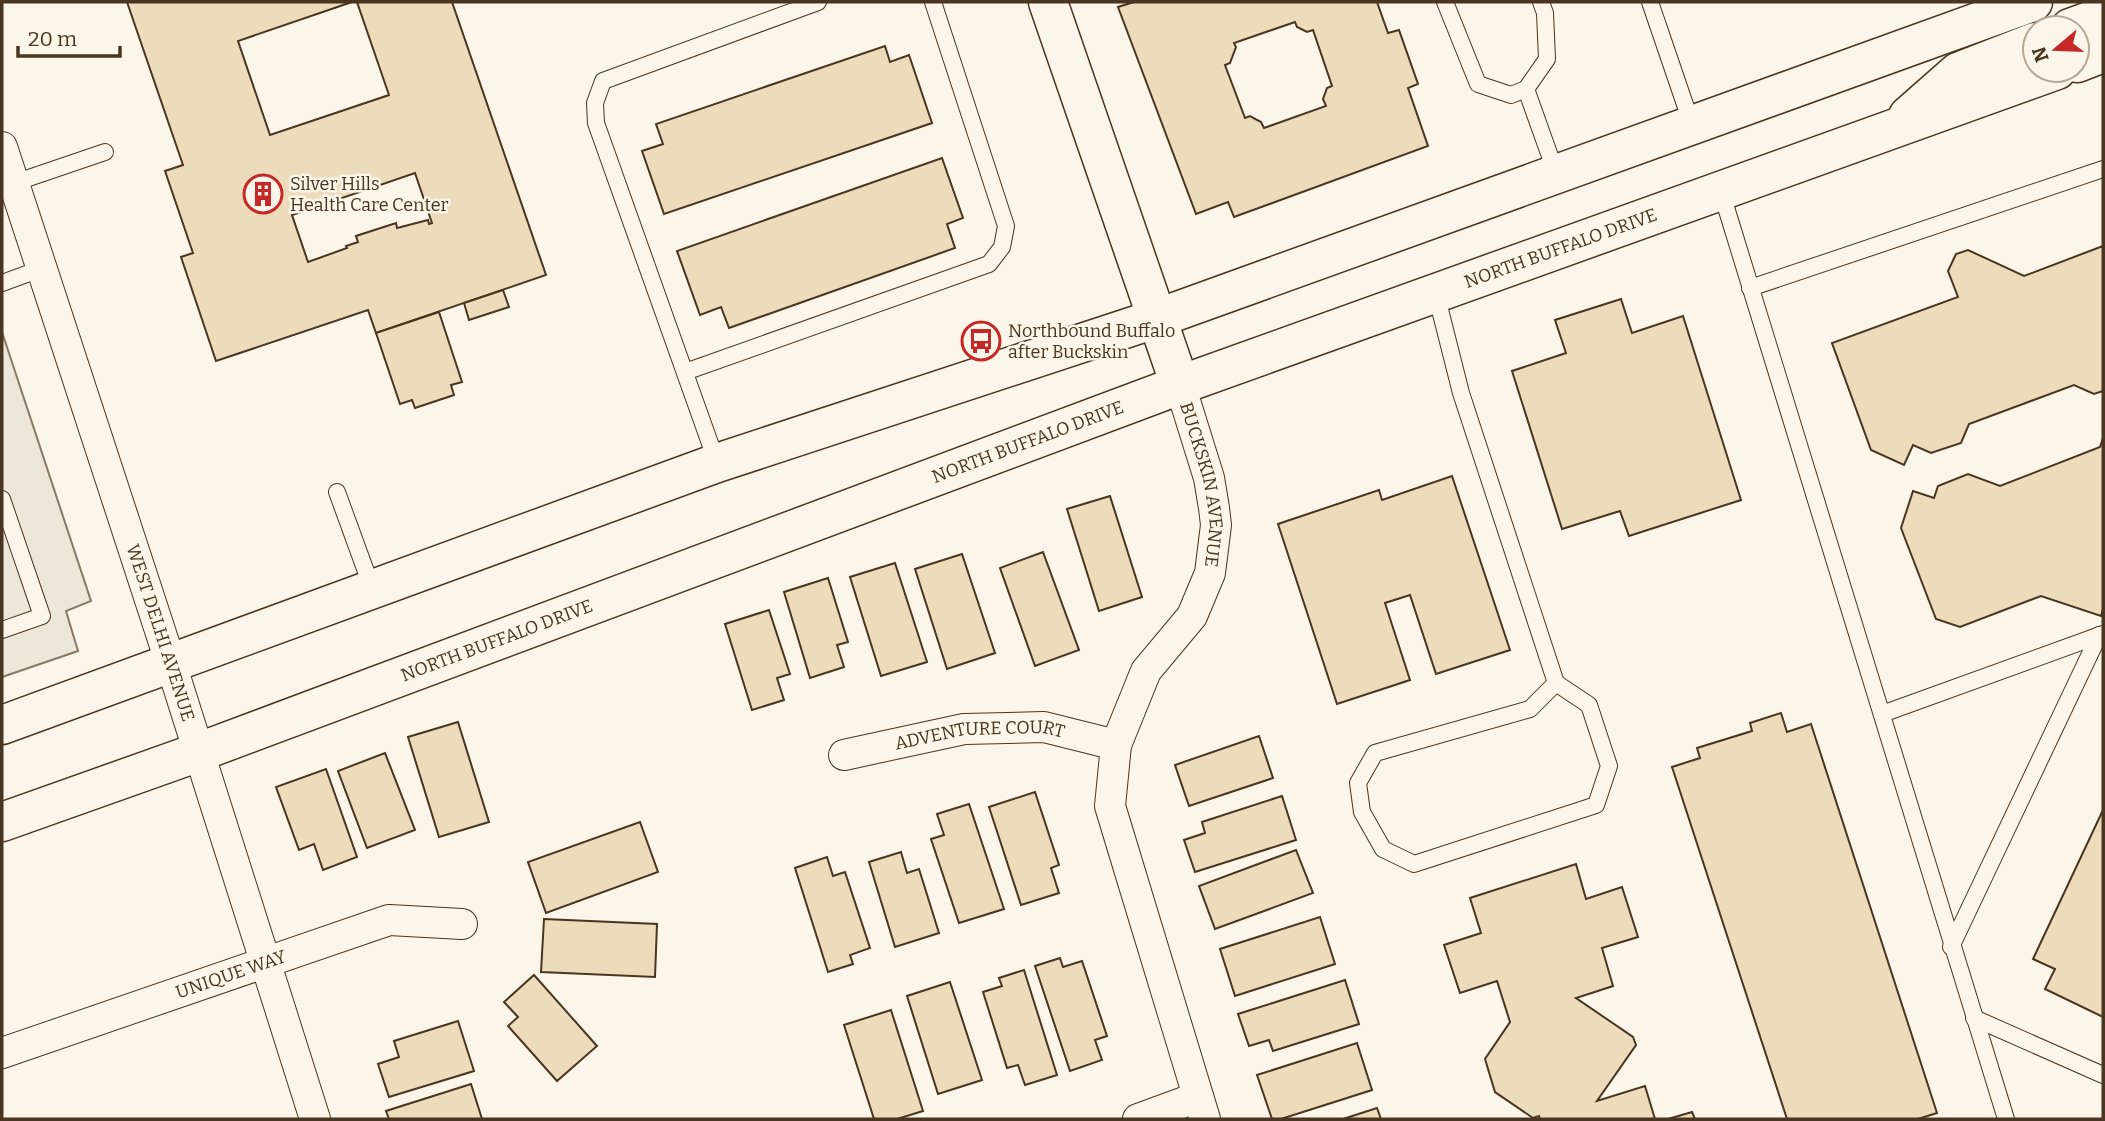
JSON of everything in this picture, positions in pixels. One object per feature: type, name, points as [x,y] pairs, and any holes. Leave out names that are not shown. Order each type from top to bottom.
[{"type":"main road","name":"BUCKSKIN AVENUE","points":[[1048,2],[1180,386]]},
{"type":"main road","points":[[2,724],[717,463],[1158,318],[2033,2]]},
{"type":"main road","points":[[1894,130],[1958,72],[2021,47]]},
{"type":"main road","name":"NORTH BUFFALO DRIVE","points":[[2,822],[199,752],[1180,386],[2021,83]]},
{"type":"street","name":"WEST DELHI AVENUE","points":[[2,147],[171,664],[315,1119]]},
{"type":"street","name":"BUCKSKIN AVENUE","points":[[1180,386],[1209,478],[1214,509],[1216,525],[1210,573],[1192,616],[1146,671],[1116,745],[1110,806],[1202,1108]]},
{"type":"street","name":"ADVENTURE COURT","points":[[844,755],[964,729],[1044,727],[1116,745]]},
{"type":"street","name":"UNIQUE WAY","points":[[2,1053],[389,920],[462,924]]},
{"type":"street","points":[[1138,1119],[1202,1108]]},
{"type":"lane","points":[[717,463],[596,123],[595,103],[603,81],[818,2]]},
{"type":"lane","points":[[685,372],[989,264],[1002,247],[1006,226],[933,2]]},
{"type":"lane","points":[[1445,2],[1478,83],[1511,95],[1526,89],[1547,59],[1545,13],[1541,2]]},
{"type":"lane","points":[[1650,2],[1692,125]]},
{"type":"lane","points":[[1526,89],[1556,173]]},
{"type":"lane","points":[[14,183],[105,152]]},
{"type":"lane","points":[[1750,288],[2103,169]]},
{"type":"lane","points":[[1720,190],[2006,1119]]},
{"type":"lane","points":[[2,283],[43,268]]},
{"type":"lane","points":[[1436,294],[1461,393],[1556,683],[1589,705],[1609,766],[1596,805],[1414,864],[1383,849],[1362,813],[1357,783],[1376,752],[1530,709],[1556,683]]},
{"type":"lane","points":[[337,492],[372,588]]},
{"type":"lane","points":[[2,499],[42,616],[2,630]]},
{"type":"lane","points":[[1882,714],[2101,635]]},
{"type":"lane","points":[[1951,947],[2101,635]]},
{"type":"lane","points":[[1974,1018],[2103,1075]]},
{"type":"shaded area","points":[[2,332],[91,601],[66,611],[78,651],[2,677]]},
{"type":"building","name":"Silver Hills Health Care Center","points":[[127,2],[352,2],[238,41],[270,135],[389,95],[357,2],[452,2],[546,275],[376,333],[368,310],[216,361],[181,257],[193,253],[165,171],[183,165]],"holes":[[[415,173],[432,223],[429,224],[428,220],[397,228],[396,223],[356,236],[358,242],[346,246],[347,248],[308,262],[292,215]]]},
{"type":"building","points":[[1134,2],[1377,2],[1388,33],[1399,30],[1418,84],[1408,88],[1428,146],[1234,217],[1228,202],[1196,214],[1118,7]],"holes":[[[1295,22],[1297,27],[1307,32],[1313,30],[1332,86],[1327,88],[1323,99],[1326,106],[1264,128],[1261,122],[1250,116],[1245,118],[1225,65],[1230,63],[1236,47],[1234,43]]]},
{"type":"building","points":[[885,46],[890,62],[909,55],[932,123],[664,214],[642,151],[663,144],[656,124]]},
{"type":"building","points":[[942,158],[963,218],[947,224],[955,248],[729,328],[721,307],[700,315],[677,251]]},
{"type":"building","points":[[2103,246],[2103,391],[2094,394],[2074,385],[1969,424],[1961,443],[1931,453],[1913,445],[1904,465],[1871,450],[1832,343],[1958,297],[1948,271],[1956,254],[1968,250],[2024,276]]},
{"type":"building","points":[[503,290],[509,307],[469,320],[464,303]]},
{"type":"building","points":[[1621,299],[1632,333],[1683,316],[1741,500],[1629,536],[1620,511],[1562,529],[1512,371],[1566,353],[1555,320]]},
{"type":"building","points":[[439,312],[462,382],[451,385],[454,395],[415,408],[412,400],[400,404],[376,333]]},
{"type":"building","points":[[2103,438],[2101,616],[2041,596],[1960,627],[1936,619],[1901,528],[1913,491],[1934,498],[1938,486],[1968,474],[2000,486],[2100,447]]},
{"type":"building","points":[[1452,476],[1510,650],[1436,674],[1410,595],[1385,603],[1410,680],[1337,704],[1278,524],[1379,490],[1382,500]]},
{"type":"building","points":[[1110,496],[1142,597],[1099,611],[1067,509]]},
{"type":"building","points":[[1043,552],[1079,650],[1035,666],[1000,568]]},
{"type":"building","points":[[962,554],[995,653],[947,669],[915,569]]},
{"type":"building","points":[[895,563],[927,662],[881,676],[850,577]]},
{"type":"building","points":[[828,578],[848,642],[837,645],[844,667],[810,678],[784,592]]},
{"type":"building","points":[[769,610],[790,674],[777,678],[784,700],[752,710],[725,624]]},
{"type":"building","points":[[1781,713],[1787,732],[1811,724],[1937,1113],[1918,1119],[1787,1119],[1672,767],[1700,758],[1697,748],[1752,731],[1750,723]]},
{"type":"building","points":[[458,722],[489,822],[439,837],[408,737]]},
{"type":"building","points":[[1259,736],[1273,778],[1189,806],[1175,765]]},
{"type":"building","points":[[385,753],[415,830],[367,848],[338,771]]},
{"type":"building","points":[[326,769],[357,857],[323,870],[314,844],[299,850],[276,787]]},
{"type":"building","points":[[1035,792],[1059,865],[1051,868],[1059,893],[1021,905],[989,807]]},
{"type":"building","points":[[1282,796],[1296,840],[1195,872],[1184,840],[1205,833],[1202,822]]},
{"type":"building","points":[[969,804],[1004,909],[959,923],[931,839],[944,835],[937,814]]},
{"type":"building","points":[[2103,810],[2103,1017],[2045,989],[2055,969],[2033,959]]},
{"type":"building","points":[[640,822],[658,872],[546,913],[528,862]]},
{"type":"building","points":[[1296,850],[1313,893],[1215,929],[1199,886]]},
{"type":"building","points":[[901,852],[907,873],[919,869],[939,933],[895,947],[869,862]]},
{"type":"building","points":[[827,857],[833,876],[845,872],[870,948],[850,955],[853,964],[828,972],[795,868]]},
{"type":"building","points":[[1576,864],[1586,899],[1622,887],[1638,937],[1602,948],[1613,986],[1576,998],[1633,1037],[1636,1045],[1597,1101],[1645,1086],[1655,1119],[1533,1118],[1495,1092],[1485,1059],[1510,1022],[1497,981],[1460,993],[1444,945],[1481,933],[1470,898]]},
{"type":"building","points":[[1320,917],[1335,964],[1235,996],[1220,949]]},
{"type":"building","points":[[544,919],[657,924],[655,977],[541,972]]},
{"type":"building","points":[[1060,958],[1063,967],[1082,961],[1107,1036],[1095,1040],[1102,1060],[1070,1071],[1035,966]]},
{"type":"building","points":[[1024,970],[1057,1075],[1025,1085],[1018,1065],[1007,1068],[983,992],[1002,986],[999,978]]},
{"type":"building","points":[[534,975],[597,1046],[557,1081],[508,1026],[518,1017],[504,1002]]},
{"type":"building","points":[[1345,980],[1359,1024],[1273,1051],[1269,1040],[1249,1046],[1238,1014]]},
{"type":"building","points":[[950,982],[982,1080],[938,1094],[907,996]]},
{"type":"building","points":[[891,1010],[923,1111],[897,1119],[874,1119],[844,1025]]},
{"type":"building","points":[[458,1021],[474,1071],[389,1097],[378,1064],[399,1057],[394,1041]]},
{"type":"building","points":[[1357,1043],[1372,1090],[1281,1119],[1272,1119],[1257,1075]]},
{"type":"building","points":[[471,1084],[482,1119],[389,1119],[386,1111]]},
{"type":"building","points":[[1377,1108],[1381,1119],[1343,1119]]},
{"type":"building","points":[[1692,1112],[1695,1119],[1668,1119]]},
{"type":"place","name":"Silver Hills Health Care Center","points":[[263,194]]},
{"type":"place","name":"Northbound Buffalo after Buckskin","points":[[981,341]]}]
